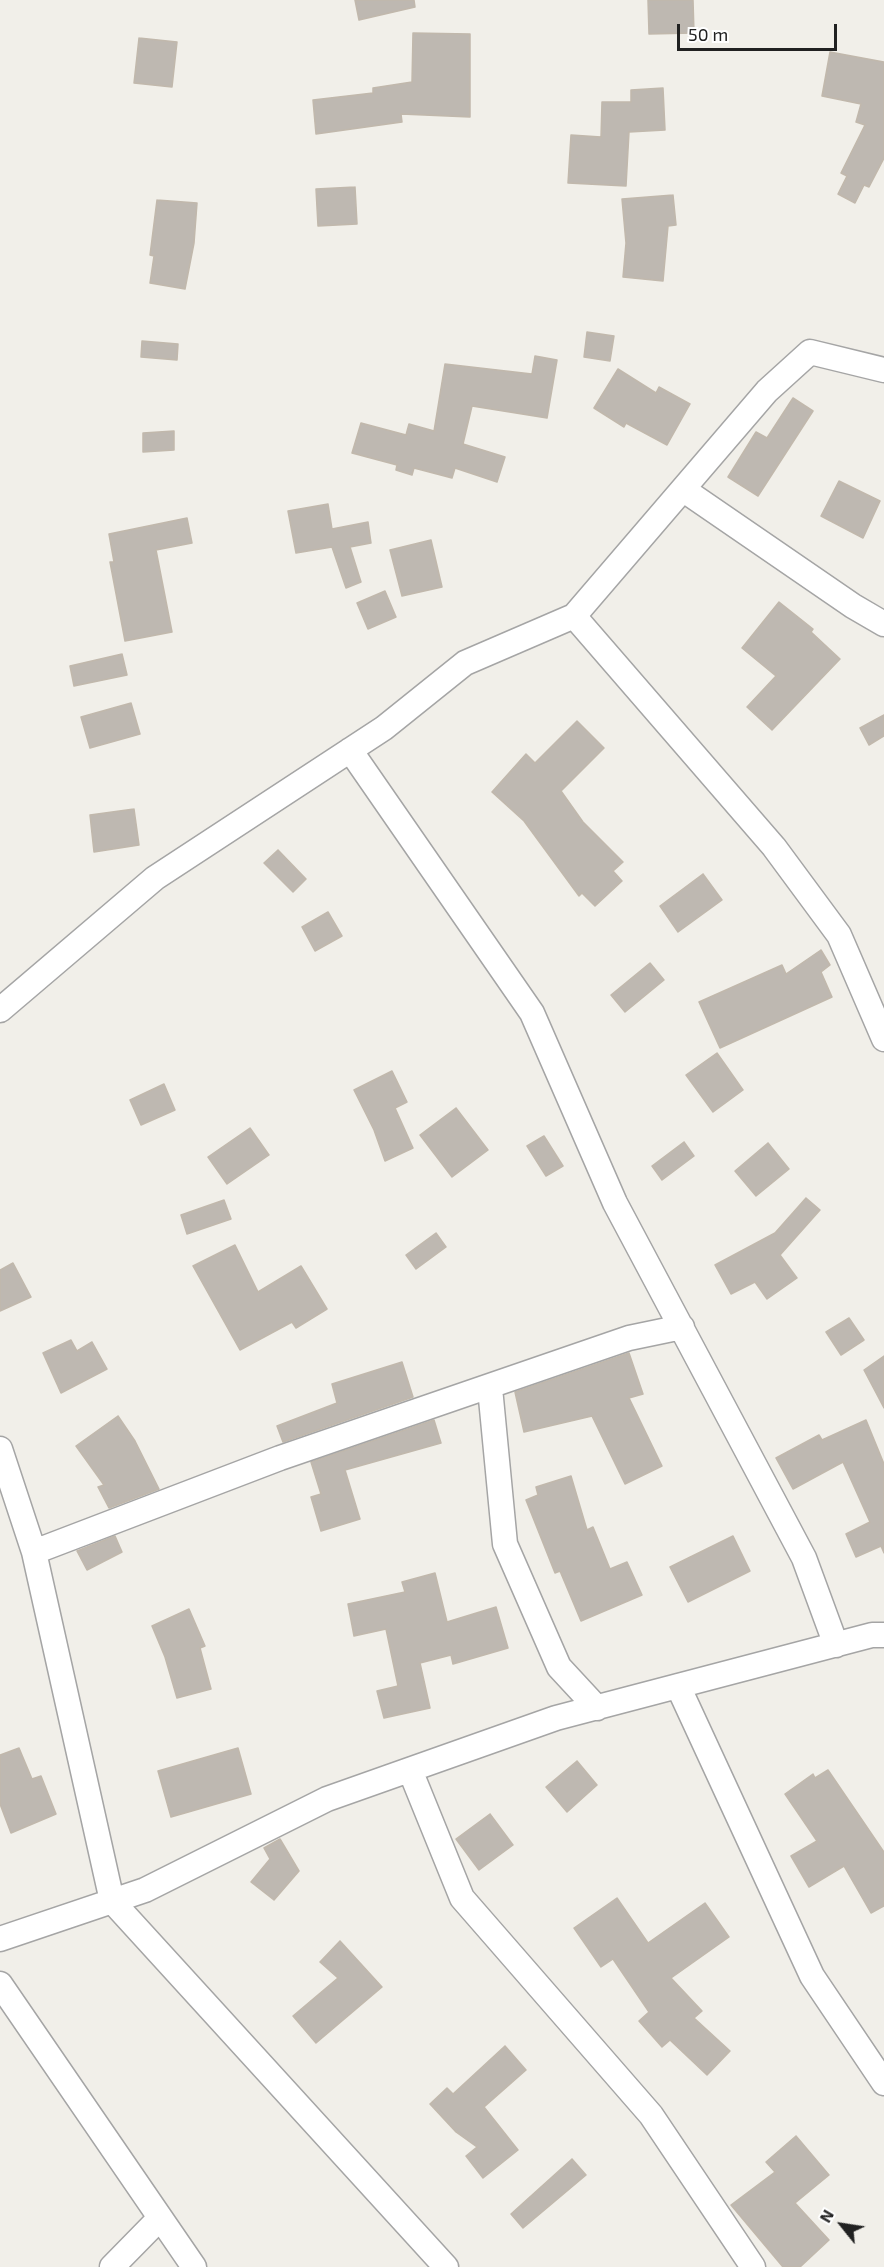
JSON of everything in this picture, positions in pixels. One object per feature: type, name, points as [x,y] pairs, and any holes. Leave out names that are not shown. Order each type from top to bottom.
[{"type":"street","points":[[0,1010],[155,878],[384,728],[465,663],[574,616],[767,391],[810,352],[884,370]]},
{"type":"street","points":[[684,490],[853,606],[884,624]]},
{"type":"street","points":[[574,616],[781,856],[839,935],[884,1038]]},
{"type":"street","points":[[350,750],[532,1013],[615,1203],[804,1558],[836,1645]]},
{"type":"street","points":[[34,1552],[280,1458],[490,1388],[629,1338],[682,1327]]},
{"type":"street","points":[[490,1388],[505,1544],[559,1667],[597,1708]]},
{"type":"street","points":[[0,1449],[34,1552],[112,1902],[446,2267]]},
{"type":"street","points":[[0,1939],[145,1890],[327,1799],[556,1718],[872,1635],[884,1635]]},
{"type":"street","points":[[678,1686],[812,1976],[884,2083]]},
{"type":"street","points":[[410,1770],[462,1898],[651,2115],[753,2267]]},
{"type":"street","points":[[0,1984],[194,2267]]},
{"type":"street","points":[[112,2267],[160,2218]]},
{"type":"building","points":[[355,0],[414,0],[415,7],[359,20]]},
{"type":"building","points":[[648,0],[693,0],[694,33],[649,34]]},
{"type":"building","points":[[413,33],[470,34],[470,117],[401,114],[402,122],[316,134],[313,100],[373,93],[373,88],[412,82]]},
{"type":"building","points":[[139,38],[177,42],[172,87],[134,83]]},
{"type":"building","points":[[830,52],[884,62],[884,158],[869,187],[864,185],[855,203],[838,194],[847,176],[841,173],[865,125],[856,122],[861,104],[822,96]]},
{"type":"building","points":[[663,88],[665,130],[629,132],[626,186],[568,183],[571,135],[601,137],[602,102],[631,102],[631,90]]},
{"type":"building","points":[[355,187],[357,224],[318,226],[316,189]]},
{"type":"building","points":[[673,195],[676,225],[668,226],[663,281],[623,277],[626,243],[622,199]]},
{"type":"building","points":[[157,200],[197,203],[194,243],[185,289],[150,283],[154,256],[150,255]]},
{"type":"building","points":[[587,332],[614,336],[610,361],[584,357]]},
{"type":"building","points":[[142,341],[178,344],[177,360],[141,357]]},
{"type":"building","points":[[535,356],[557,360],[547,418],[472,406],[463,444],[505,457],[497,482],[455,468],[452,478],[414,468],[412,475],[396,470],[397,465],[352,453],[361,423],[406,435],[409,424],[434,431],[445,364],[532,374]]},
{"type":"building","points":[[618,369],[656,393],[659,387],[690,404],[667,445],[626,423],[624,427],[594,408]]},
{"type":"building","points":[[793,398],[813,411],[758,496],[728,477],[756,432],[767,438]]},
{"type":"building","points":[[174,431],[174,450],[143,452],[143,433]]},
{"type":"building","points":[[839,481],[880,501],[863,538],[821,516]]},
{"type":"building","points":[[328,504],[332,529],[368,522],[371,543],[350,547],[361,582],[346,588],[332,547],[296,553],[288,511]]},
{"type":"building","points":[[187,518],[192,543],[156,550],[172,632],[125,641],[110,562],[114,562],[109,534]]},
{"type":"building","points":[[431,540],[442,587],[402,596],[390,550]]},
{"type":"building","points":[[385,591],[396,617],[368,629],[357,603]]},
{"type":"building","points":[[779,602],[813,629],[811,632],[840,659],[772,730],[747,707],[776,676],[742,648]]},
{"type":"building","points":[[122,654],[127,675],[74,686],[70,666]]},
{"type":"building","points":[[131,703],[140,734],[90,748],[81,717]]},
{"type":"building","points":[[884,715],[884,736],[869,745],[860,728]]},
{"type":"building","points":[[577,721],[604,748],[561,791],[583,822],[623,862],[613,871],[622,881],[595,906],[582,893],[579,896],[524,821],[492,792],[526,754],[535,763]]},
{"type":"building","points":[[134,809],[139,845],[94,852],[90,815]]},
{"type":"building","points":[[278,850],[306,879],[293,892],[264,863]]},
{"type":"building","points":[[703,874],[722,900],[678,932],[660,906]]},
{"type":"building","points":[[328,912],[342,936],[315,951],[302,927]]},
{"type":"building","points":[[821,950],[830,965],[821,972],[832,997],[720,1048],[699,1002],[782,965],[786,974]]},
{"type":"building","points":[[650,963],[664,980],[625,1012],[611,995]]},
{"type":"building","points":[[717,1053],[743,1090],[713,1112],[686,1075]]},
{"type":"building","points":[[392,1071],[407,1102],[395,1108],[413,1148],[385,1161],[374,1130],[354,1090]]},
{"type":"building","points":[[164,1084],[175,1110],[141,1125],[130,1100]]},
{"type":"building","points":[[456,1108],[488,1150],[452,1177],[420,1135]]},
{"type":"building","points":[[250,1128],[269,1155],[227,1184],[208,1157]]},
{"type":"building","points":[[544,1136],[563,1166],[546,1176],[527,1146]]},
{"type":"building","points":[[684,1142],[694,1156],[662,1180],[652,1166]]},
{"type":"building","points":[[768,1143],[789,1169],[756,1196],[735,1171]]},
{"type":"building","points":[[806,1198],[820,1210],[780,1255],[797,1278],[767,1299],[755,1282],[731,1294],[715,1265],[775,1233]]},
{"type":"building","points":[[224,1200],[231,1219],[187,1234],[181,1215]]},
{"type":"building","points":[[436,1233],[446,1247],[416,1269],[406,1255]]},
{"type":"building","points":[[235,1245],[258,1292],[301,1266],[327,1309],[296,1328],[292,1322],[240,1350],[193,1266]]},
{"type":"building","points":[[13,1263],[31,1297],[0,1311],[0,1270]]},
{"type":"building","points":[[849,1318],[864,1340],[841,1355],[826,1332]]},
{"type":"building","points":[[71,1340],[77,1351],[92,1342],[107,1369],[61,1393],[43,1353]]},
{"type":"building","points":[[629,1353],[643,1394],[629,1398],[662,1466],[625,1484],[592,1416],[524,1432],[515,1392]]},
{"type":"building","points":[[884,1356],[884,1408],[864,1370]]},
{"type":"building","points":[[402,1362],[413,1397],[283,1442],[277,1426],[337,1403],[332,1384]]},
{"type":"building","points":[[118,1416],[135,1441],[159,1489],[109,1508],[98,1487],[104,1485],[76,1446]]},
{"type":"building","points":[[434,1420],[441,1443],[345,1470],[360,1519],[321,1531],[311,1497],[321,1494],[311,1462]]},
{"type":"building","points":[[866,1420],[884,1464],[884,1553],[881,1546],[856,1557],[846,1534],[870,1522],[843,1462],[793,1489],[776,1458],[819,1435],[822,1440]]},
{"type":"building","points":[[571,1476],[587,1530],[593,1527],[610,1569],[627,1562],[642,1595],[581,1621],[560,1571],[555,1573],[526,1500],[538,1495],[536,1487]]},
{"type":"building","points":[[115,1536],[122,1552],[87,1570],[77,1551]]},
{"type":"building","points":[[733,1536],[750,1571],[688,1602],[670,1567]]},
{"type":"building","points":[[435,1573],[447,1622],[496,1607],[508,1648],[453,1664],[451,1655],[420,1663],[430,1708],[384,1718],[377,1691],[398,1686],[386,1629],[354,1636],[348,1604],[405,1592],[402,1582]]},
{"type":"building","points":[[189,1609],[205,1646],[200,1648],[211,1689],[177,1698],[165,1657],[152,1626]]},
{"type":"building","points":[[19,1748],[32,1779],[41,1776],[56,1814],[11,1833],[0,1804],[0,1755]]},
{"type":"building","points":[[238,1748],[251,1794],[171,1817],[158,1771]]},
{"type":"building","points":[[577,1761],[597,1785],[567,1812],[546,1787]]},
{"type":"building","points":[[828,1770],[884,1852],[884,1906],[871,1913],[844,1866],[809,1887],[791,1856],[817,1841],[785,1794],[813,1774],[815,1778]]},
{"type":"building","points":[[490,1814],[513,1845],[479,1870],[456,1839]]},
{"type":"building","points":[[280,1839],[299,1871],[274,1900],[251,1882],[270,1859],[264,1848]]},
{"type":"building","points":[[617,1898],[648,1943],[705,1903],[729,1937],[671,1978],[702,2011],[694,2018],[730,2051],[707,2075],[670,2040],[662,2047],[639,2021],[649,2012],[613,1959],[601,1967],[574,1928]]},
{"type":"building","points":[[340,1941],[382,1987],[316,2043],[293,2016],[338,1978],[320,1962]]},
{"type":"building","points":[[505,2046],[526,2070],[484,2107],[518,2150],[483,2178],[466,2156],[477,2147],[456,2132],[430,2104],[447,2088],[453,2094]]},
{"type":"building","points":[[796,2136],[829,2175],[795,2203],[829,2240],[800,2267],[783,2267],[731,2205],[775,2172],[766,2162]]},
{"type":"building","points":[[572,2159],[586,2175],[523,2228],[511,2214]]}]
